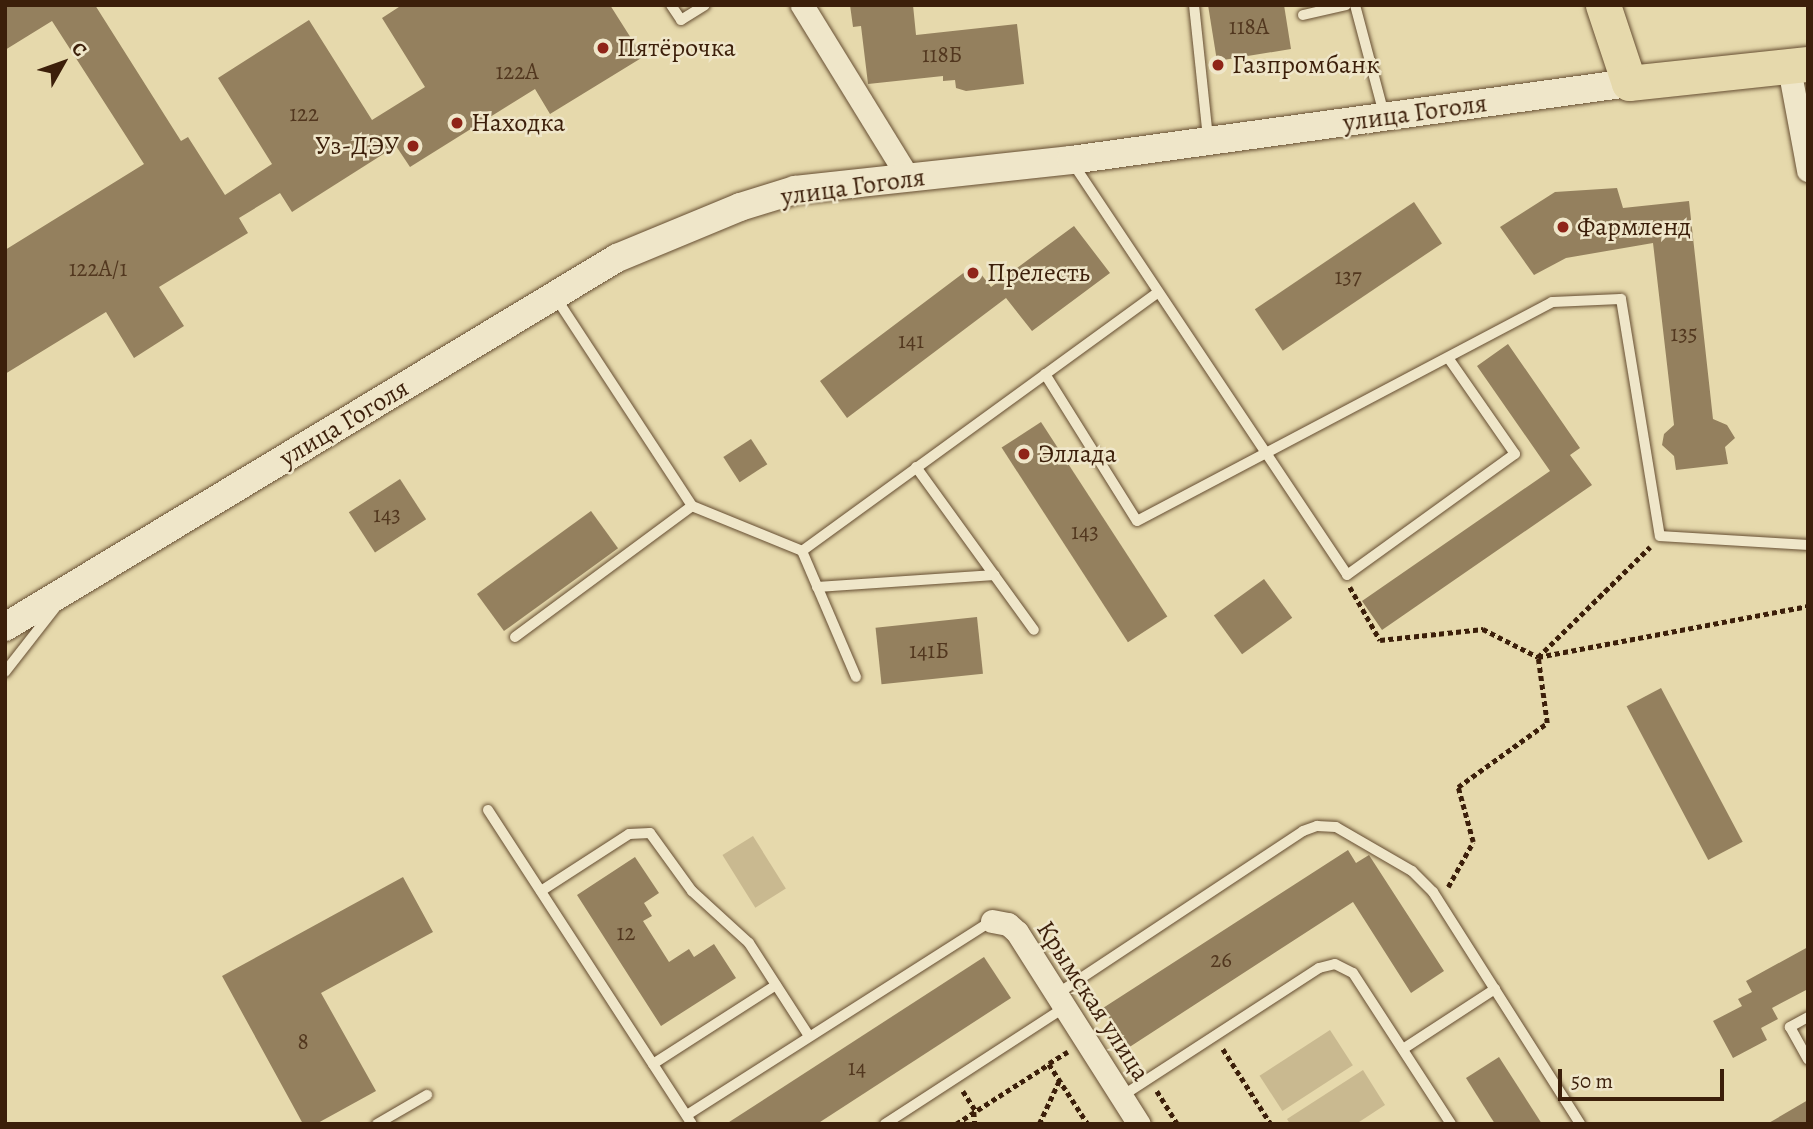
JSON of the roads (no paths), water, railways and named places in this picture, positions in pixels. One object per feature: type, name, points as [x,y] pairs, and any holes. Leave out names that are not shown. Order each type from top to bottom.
[{"type":"main road","points":[[1603,5],[1629,83]]},
{"type":"main road","name":"улица Гоголя","points":[[1629,83],[1798,66]]},
{"type":"street","points":[[802,5],[909,179]]},
{"type":"street","points":[[1798,66],[1808,170]]},
{"type":"street","name":"улица Гоголя","points":[[5,627],[617,258],[740,207],[795,190],[1071,160],[1629,83]]},
{"type":"street","name":"Крымская улица","points":[[992,921],[1008,924],[1017,932],[1139,1124]]},
{"type":"lane","points":[[671,5],[681,20],[705,5]]},
{"type":"lane","points":[[1194,5],[1209,142]]},
{"type":"lane","points":[[1303,15],[1346,5]]},
{"type":"lane","points":[[1355,5],[1385,117]]},
{"type":"lane","points":[[1071,160],[1347,575],[1515,454],[1449,359]]},
{"type":"lane","points":[[802,551],[1158,292]]},
{"type":"lane","points":[[554,296],[692,506],[802,551],[856,677]]},
{"type":"lane","points":[[1045,374],[1137,521],[1449,359],[1552,302],[1621,299],[1660,536],[1808,545]]},
{"type":"lane","points":[[916,467],[1034,630]]},
{"type":"lane","points":[[515,637],[692,506]]},
{"type":"lane","points":[[817,587],[995,575]]},
{"type":"lane","points":[[5,672],[72,587]]},
{"type":"lane","points":[[488,810],[689,1119],[809,1036],[992,921]]},
{"type":"lane","points":[[885,1124],[1317,826],[1336,827],[1412,871],[1440,903],[1580,1124]]},
{"type":"lane","points":[[541,891],[629,834],[650,833],[692,891],[749,943],[809,1036]]},
{"type":"lane","points":[[1122,1096],[1319,968],[1335,964],[1353,973],[1451,1124]]},
{"type":"lane","points":[[653,1064],[776,985]]},
{"type":"lane","points":[[1403,1049],[1495,989]]},
{"type":"lane","points":[[1808,1017],[1790,1027],[1808,1059]]},
{"type":"lane","points":[[377,1124],[427,1096]]},
{"type":"place","name":"Пятёрочка","points":[[603,48]]},
{"type":"place","name":"Газпромбанк","points":[[1218,65]]},
{"type":"place","name":"Находка","points":[[457,123]]},
{"type":"place","name":"Уз-ДЭУ","points":[[413,146]]},
{"type":"place","name":"Фармленд","points":[[1563,227]]},
{"type":"place","name":"Прелесть","points":[[973,273]]},
{"type":"place","name":"Эллада","points":[[1024,454]]}]
